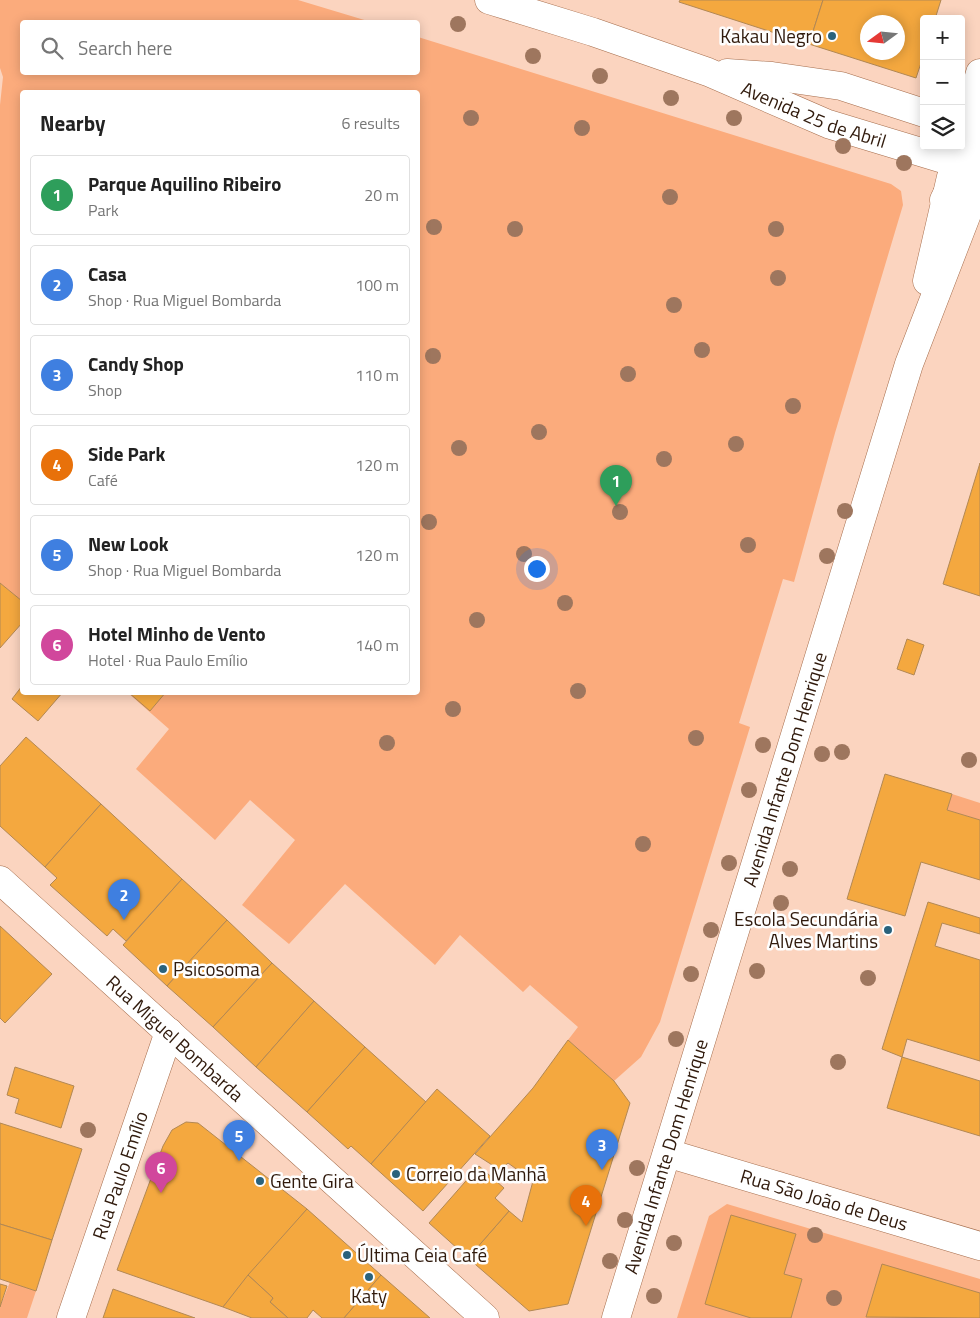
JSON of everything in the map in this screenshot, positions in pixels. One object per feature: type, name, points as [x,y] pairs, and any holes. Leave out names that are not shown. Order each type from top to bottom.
[{"type":"main road","name":"Avenida 25 de Abril","points":[[489,0],[593,32],[708,72],[828,124],[922,152],[968,142]]},
{"type":"main road","name":"Avenida 25 de Abril","points":[[708,72],[772,76],[840,86],[920,112]]},
{"type":"main road","name":"Avenida Infante Dom Henrique","points":[[616,1318],[910,364],[964,202],[968,142],[980,73]]},
{"type":"main road","points":[[922,152],[940,167],[944,177],[964,202]]},
{"type":"main road","name":"Rua Miguel Bombarda","points":[[0,880],[484,1318]]},
{"type":"main road","name":"Rua Paulo Emílio","points":[[71,1318],[169,1032]]},
{"type":"main road","name":"Rua São João de Deus","points":[[667,1153],[980,1246]]},
{"type":"shaded area","points":[[0,0],[298,0],[364,20],[20,20],[20,75],[420,75],[420,38],[891,184],[901,191],[903,205],[835,433],[794,582],[783,579],[739,723],[750,727],[660,1022],[641,1057],[614,1081],[568,1040],[578,1027],[530,985],[523,992],[460,935],[435,965],[345,884],[289,944],[242,905],[295,840],[250,800],[215,840],[136,769],[169,729],[130,695],[420,695],[420,90],[20,90],[20,599],[0,583],[0,105],[3,77],[0,68]]},
{"type":"shaded area","points":[[952,794],[980,803],[980,820],[947,810]]},
{"type":"shaded area","points":[[727,1204],[980,1279],[980,1318],[677,1318],[709,1216]]},
{"type":"shaded area","points":[[10,1282],[36,1291],[27,1318],[0,1318],[0,1307]]},
{"type":"building","points":[[680,0],[823,0],[809,44],[679,2]]},
{"type":"building","points":[[823,0],[941,0],[936,15],[920,15],[920,66],[916,78],[809,44]]},
{"type":"building","points":[[980,463],[980,596],[943,584]]},
{"type":"building","points":[[0,583],[20,599],[20,625],[0,648]]},
{"type":"building","points":[[907,639],[924,645],[914,675],[897,669]]},
{"type":"building","points":[[20,689],[20,695],[60,695],[38,721],[12,699]]},
{"type":"building","points":[[131,695],[163,695],[150,711]]},
{"type":"building","points":[[26,737],[101,804],[45,867],[0,826],[0,766]]},
{"type":"building","points":[[885,774],[952,794],[947,810],[980,820],[980,880],[921,862],[905,916],[847,899]]},
{"type":"building","points":[[101,804],[182,879],[126,941],[113,929],[107,936],[50,885],[57,878],[45,867]]},
{"type":"building","points":[[182,879],[227,920],[167,986],[123,945]]},
{"type":"building","points":[[928,902],[980,918],[980,934],[942,923],[935,946],[980,960],[980,1061],[907,1039],[902,1057],[882,1049]]},
{"type":"building","points":[[227,920],[272,963],[213,1027],[167,986]]},
{"type":"building","points":[[0,926],[52,974],[5,1023],[0,1018]]},
{"type":"building","points":[[272,963],[314,1001],[256,1067],[213,1027]]},
{"type":"building","points":[[314,1001],[365,1047],[307,1112],[256,1067]]},
{"type":"building","points":[[568,1040],[614,1081],[630,1103],[568,1304],[529,1311],[468,1258],[509,1211],[522,1222],[533,1181],[508,1163],[500,1170],[475,1154],[533,1088]]},
{"type":"building","points":[[365,1047],[426,1102],[371,1164],[351,1146],[348,1149],[307,1112]]},
{"type":"building","points":[[902,1057],[980,1081],[980,1136],[887,1108]]},
{"type":"building","points":[[15,1067],[74,1086],[61,1128],[15,1113],[19,1099],[7,1095]]},
{"type":"building","points":[[437,1089],[490,1136],[423,1211],[371,1164]]},
{"type":"building","points":[[186,1122],[198,1123],[307,1209],[223,1307],[117,1270],[163,1146],[172,1130]]},
{"type":"building","points":[[0,1123],[82,1149],[52,1240],[0,1224]]},
{"type":"building","points":[[479,1166],[504,1188],[495,1198],[509,1211],[468,1258],[429,1223]]},
{"type":"building","points":[[307,1209],[381,1275],[344,1318],[322,1318],[313,1310],[307,1318],[288,1318],[270,1302],[273,1298],[248,1275]]},
{"type":"building","points":[[731,1215],[796,1234],[784,1274],[802,1279],[791,1318],[751,1318],[705,1304]]},
{"type":"building","points":[[0,1224],[52,1240],[36,1291],[0,1279]]},
{"type":"building","points":[[882,1264],[980,1293],[980,1318],[866,1317]]},
{"type":"building","points":[[248,1275],[273,1298],[270,1302],[288,1318],[252,1318],[223,1307]]},
{"type":"building","points":[[381,1275],[430,1318],[344,1318]]},
{"type":"building","points":[[0,1284],[7,1286],[0,1307]]},
{"type":"building","points":[[113,1289],[195,1318],[103,1318]]},
{"type":"place","name":"Kakau Negro","points":[[832,36]]},
{"type":"place","name":"Parque Aquilino Ribeiro","points":[[616,506]]},
{"type":"place","name":"Casa","points":[[124,920]]},
{"type":"place","name":"Escola Secundária Alves Martins","points":[[888,930]]},
{"type":"place","name":"Psicosoma","points":[[163,969]]},
{"type":"place","name":"New Look","points":[[239,1161]]},
{"type":"place","name":"Candy Shop","points":[[602,1170]]},
{"type":"place","name":"Correio da Manhã","points":[[396,1174]]},
{"type":"place","name":"Gente Gira","points":[[260,1181]]},
{"type":"place","name":"Hotel Minho de Vento","points":[[161,1193]]},
{"type":"place","name":"Side Park","points":[[586,1226]]},
{"type":"place","name":"Última Ceia Café","points":[[347,1255]]},
{"type":"place","name":"Katy","points":[[369,1277]]}]
